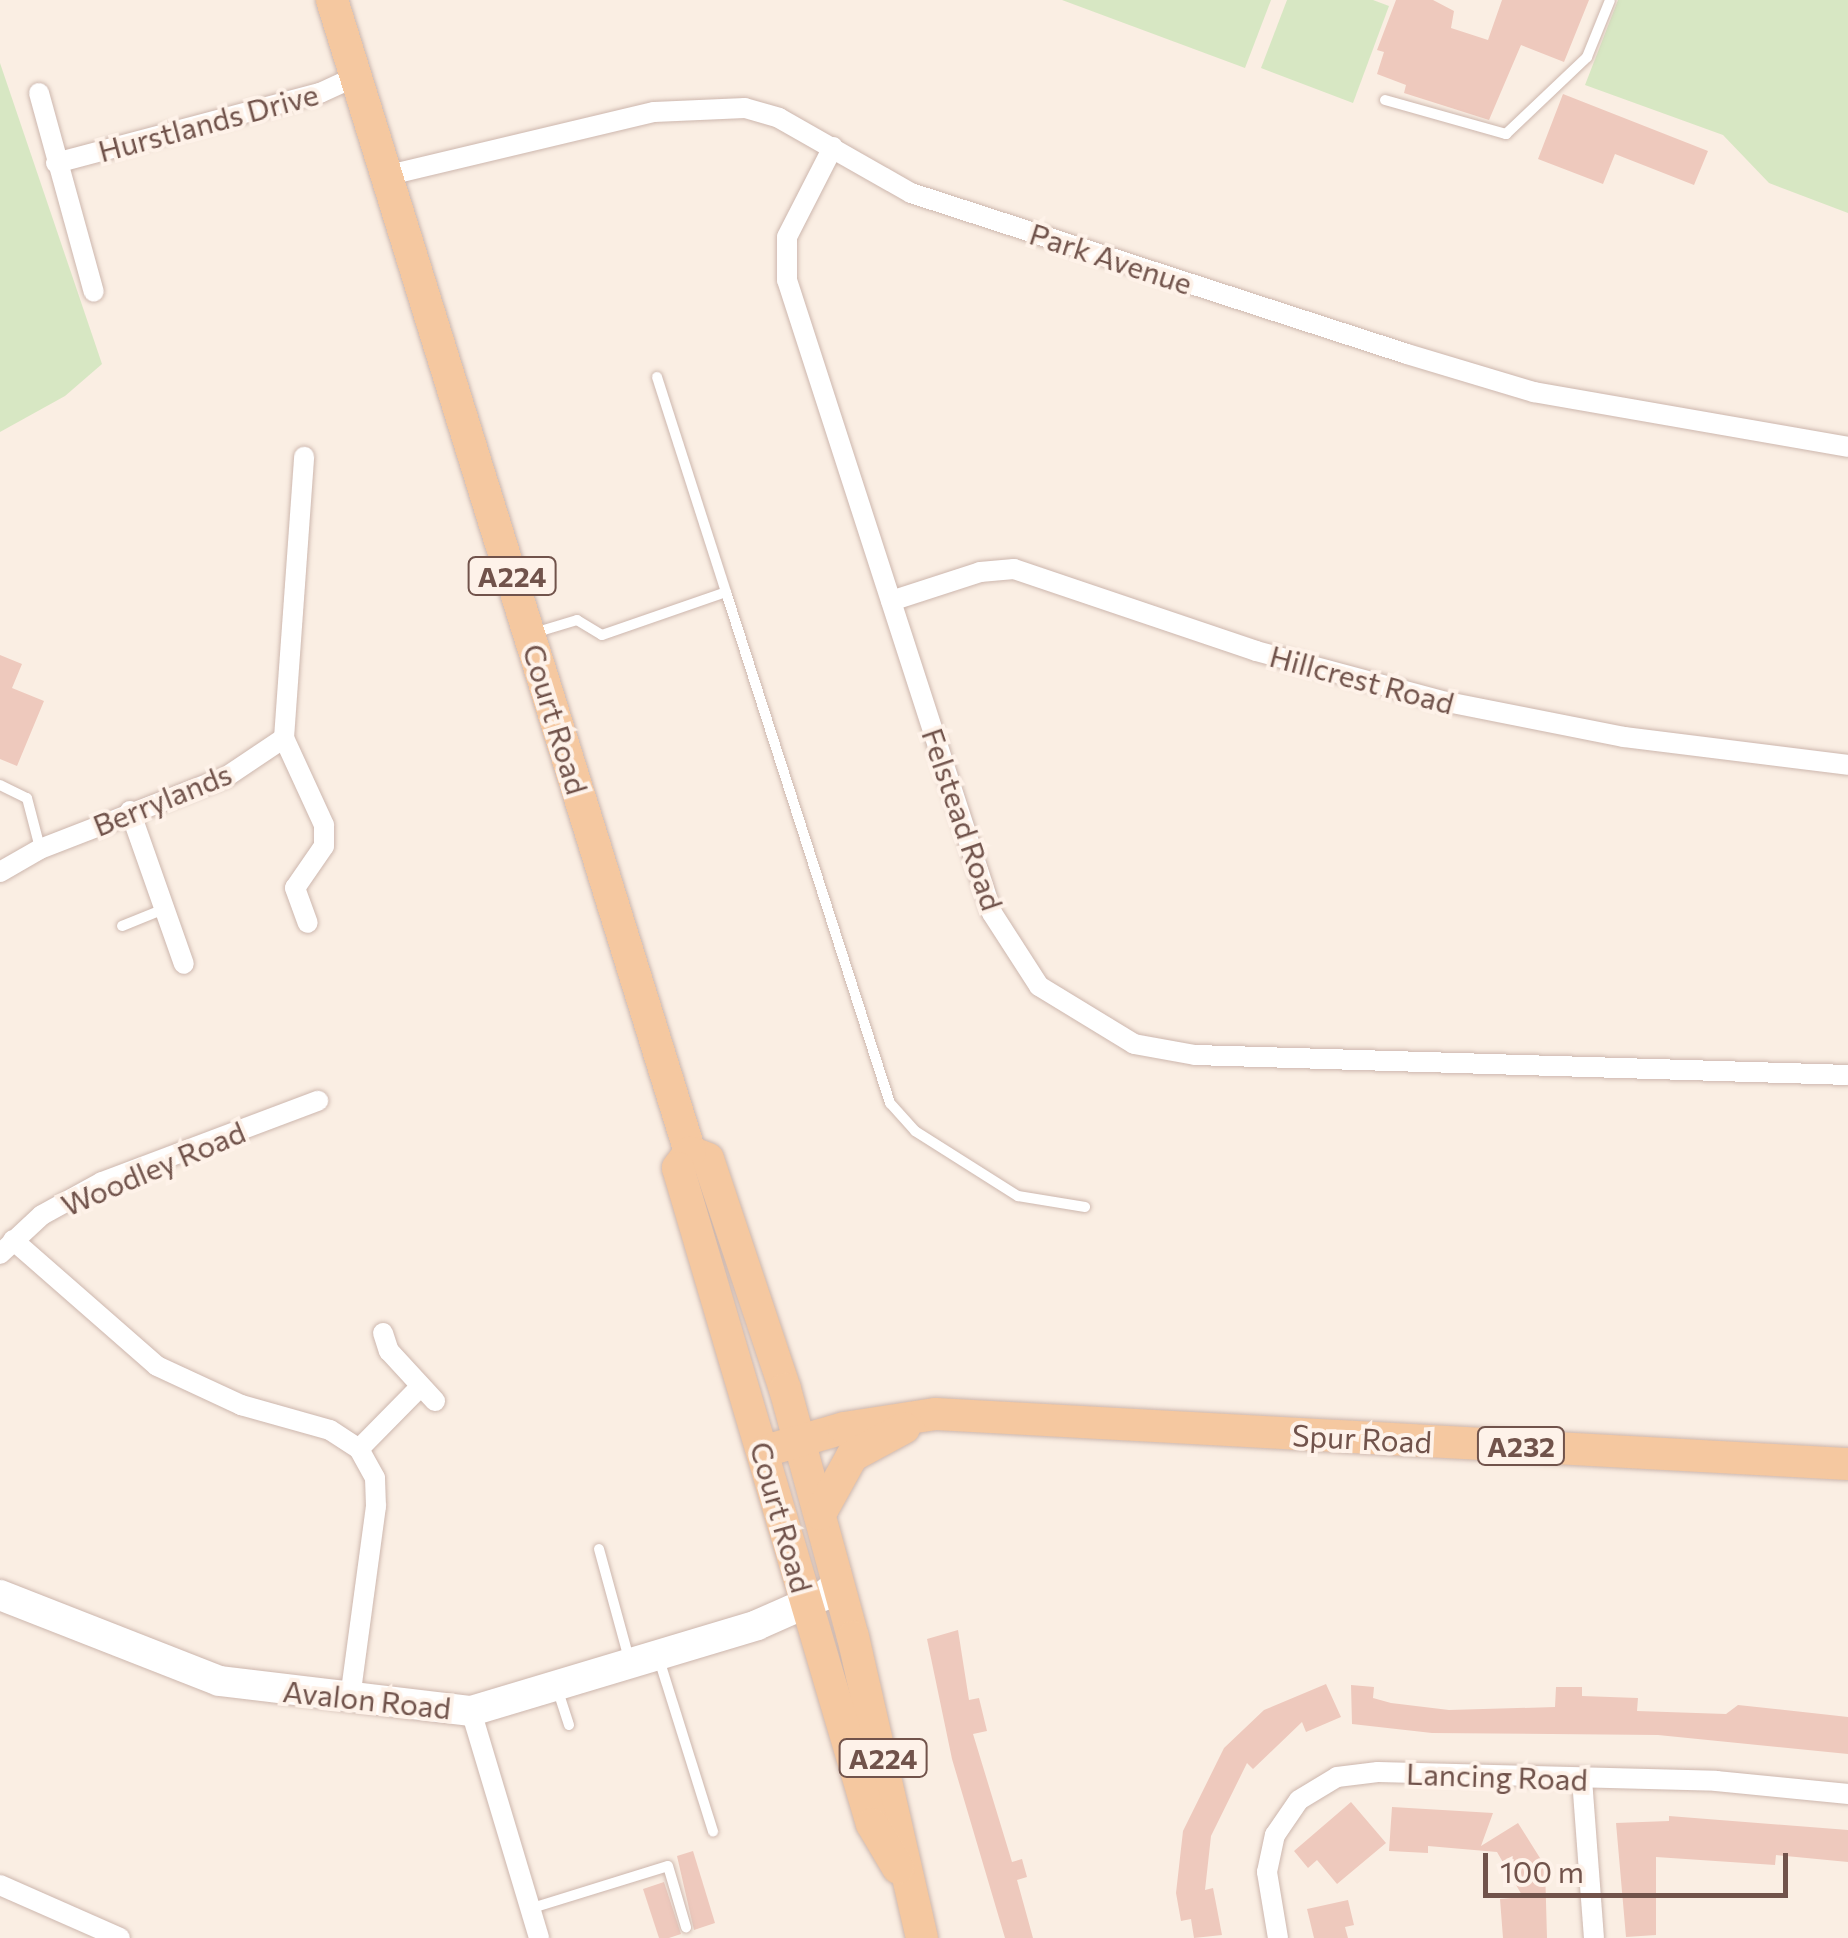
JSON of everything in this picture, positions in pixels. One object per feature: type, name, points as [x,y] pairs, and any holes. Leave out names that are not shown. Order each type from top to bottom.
[{"type":"main road","name":"Court Road","points":[[332,0],[690,1152]]},
{"type":"main road","name":"Court Road","points":[[690,1152],[708,1159],[799,1440],[898,1818],[904,1880],[922,1938]]},
{"type":"main road","name":"Court Road","points":[[690,1152],[678,1168],[765,1451],[872,1824],[904,1880]]},
{"type":"main road","name":"Spur Road","points":[[765,1451],[799,1440],[936,1414],[1848,1464]]},
{"type":"main road","points":[[820,1514],[852,1456],[936,1414]]},
{"type":"street","name":"Hurstlands Drive","points":[[56,163],[320,93],[357,76]]},
{"type":"street","name":"Hurstlands Drive","points":[[39,93],[94,292]]},
{"type":"street","name":"Park Avenue","points":[[389,174],[707,105],[779,118],[911,193],[954,209],[1534,392],[1848,447]]},
{"type":"street","name":"Felstead Road","points":[[833,147],[787,237],[784,260],[992,913],[1039,986],[1134,1044],[1195,1055],[1848,1075]]},
{"type":"street","points":[[304,457],[284,738],[324,825],[324,846],[295,888],[308,923]]},
{"type":"street","name":"Hillcrest Road","points":[[891,601],[980,572],[1014,570],[1256,651],[1447,702],[1624,737],[1848,765]]},
{"type":"street","name":"Berrylands","points":[[0,872],[40,849],[130,811],[226,778],[284,738]]},
{"type":"street","points":[[130,811],[184,964]]},
{"type":"street","name":"Woodley Road","points":[[6,1247],[102,1182],[318,1101]]},
{"type":"street","points":[[6,1247],[157,1366],[241,1405],[330,1430],[359,1449],[375,1478],[376,1506],[350,1698]]},
{"type":"street","points":[[359,1449],[428,1394],[389,1352],[383,1333]]},
{"type":"street","name":"Avalon Road","points":[[0,1595],[219,1681],[471,1710],[807,1605],[836,1585],[836,1573]]},
{"type":"street","points":[[471,1710],[539,1938]]},
{"type":"street","name":"Lancing Road","points":[[1278,1938],[1267,1872],[1275,1835],[1299,1800],[1337,1777],[1378,1772],[1716,1780],[1848,1794]]},
{"type":"street","points":[[1582,1779],[1594,1938]]},
{"type":"street","points":[[0,1885],[120,1938]]},
{"type":"lane","points":[[1385,100],[1506,134],[1587,56],[1610,0]]},
{"type":"lane","points":[[657,377],[890,1103],[915,1131],[1018,1196],[1085,1207]]},
{"type":"lane","points":[[530,634],[578,620],[602,635],[726,592]]},
{"type":"lane","points":[[0,785],[27,798],[40,849]]},
{"type":"lane","points":[[122,926],[165,909]]},
{"type":"lane","points":[[599,1549],[713,1832]]},
{"type":"lane","points":[[556,1686],[569,1725]]},
{"type":"lane","points":[[529,1909],[668,1866],[686,1927]]},
{"type":"green space","points":[[1062,0],[1271,0],[1245,68]]},
{"type":"green space","points":[[1287,0],[1373,0],[1389,6],[1353,103],[1261,68]]},
{"type":"green space","points":[[1618,0],[1848,0],[1848,213],[1769,183],[1723,135],[1585,85]]},
{"type":"green space","points":[[0,63],[102,364],[65,396],[0,432]]},
{"type":"building","points":[[1396,0],[1433,0],[1454,11],[1451,28],[1488,40],[1502,0],[1589,0],[1564,62],[1521,45],[1489,120],[1404,93],[1406,85],[1377,74],[1384,52],[1377,50]]},
{"type":"building","points":[[1563,94],[1708,151],[1694,185],[1615,154],[1603,184],[1538,159]]},
{"type":"building","points":[[0,655],[22,664],[12,688],[44,701],[17,766],[0,759]]},
{"type":"building","points":[[958,1630],[969,1700],[979,1698],[987,1731],[973,1734],[1012,1862],[1022,1859],[1027,1877],[1017,1880],[1033,1938],[1005,1938],[952,1759],[927,1639]]},
{"type":"building","points":[[1326,1684],[1341,1717],[1306,1732],[1302,1722],[1253,1769],[1247,1763],[1211,1836],[1205,1890],[1213,1888],[1222,1935],[1194,1938],[1191,1919],[1181,1921],[1176,1893],[1183,1831],[1224,1748],[1264,1710]]},
{"type":"building","points":[[1351,1685],[1374,1687],[1373,1698],[1391,1703],[1449,1710],[1555,1707],[1556,1687],[1582,1687],[1582,1696],[1638,1698],[1637,1711],[1726,1714],[1738,1705],[1848,1717],[1848,1754],[1658,1735],[1432,1733],[1352,1724]]},
{"type":"building","points":[[1351,1802],[1386,1843],[1337,1884],[1317,1860],[1308,1868],[1294,1851]]},
{"type":"building","points":[[1392,1807],[1493,1813],[1481,1846],[1518,1823],[1545,1866],[1547,1938],[1503,1938],[1500,1899],[1523,1897],[1497,1852],[1428,1846],[1428,1853],[1389,1851]]},
{"type":"building","points":[[1669,1816],[1848,1830],[1848,1862],[1776,1855],[1775,1865],[1656,1857],[1656,1935],[1626,1937],[1616,1823],[1669,1821]]},
{"type":"building","points":[[693,1851],[715,1923],[694,1930],[677,1856]]},
{"type":"building","points":[[664,1882],[681,1934],[659,1938],[643,1889]]},
{"type":"building","points":[[1348,1900],[1354,1925],[1345,1927],[1348,1938],[1314,1938],[1307,1909]]}]
